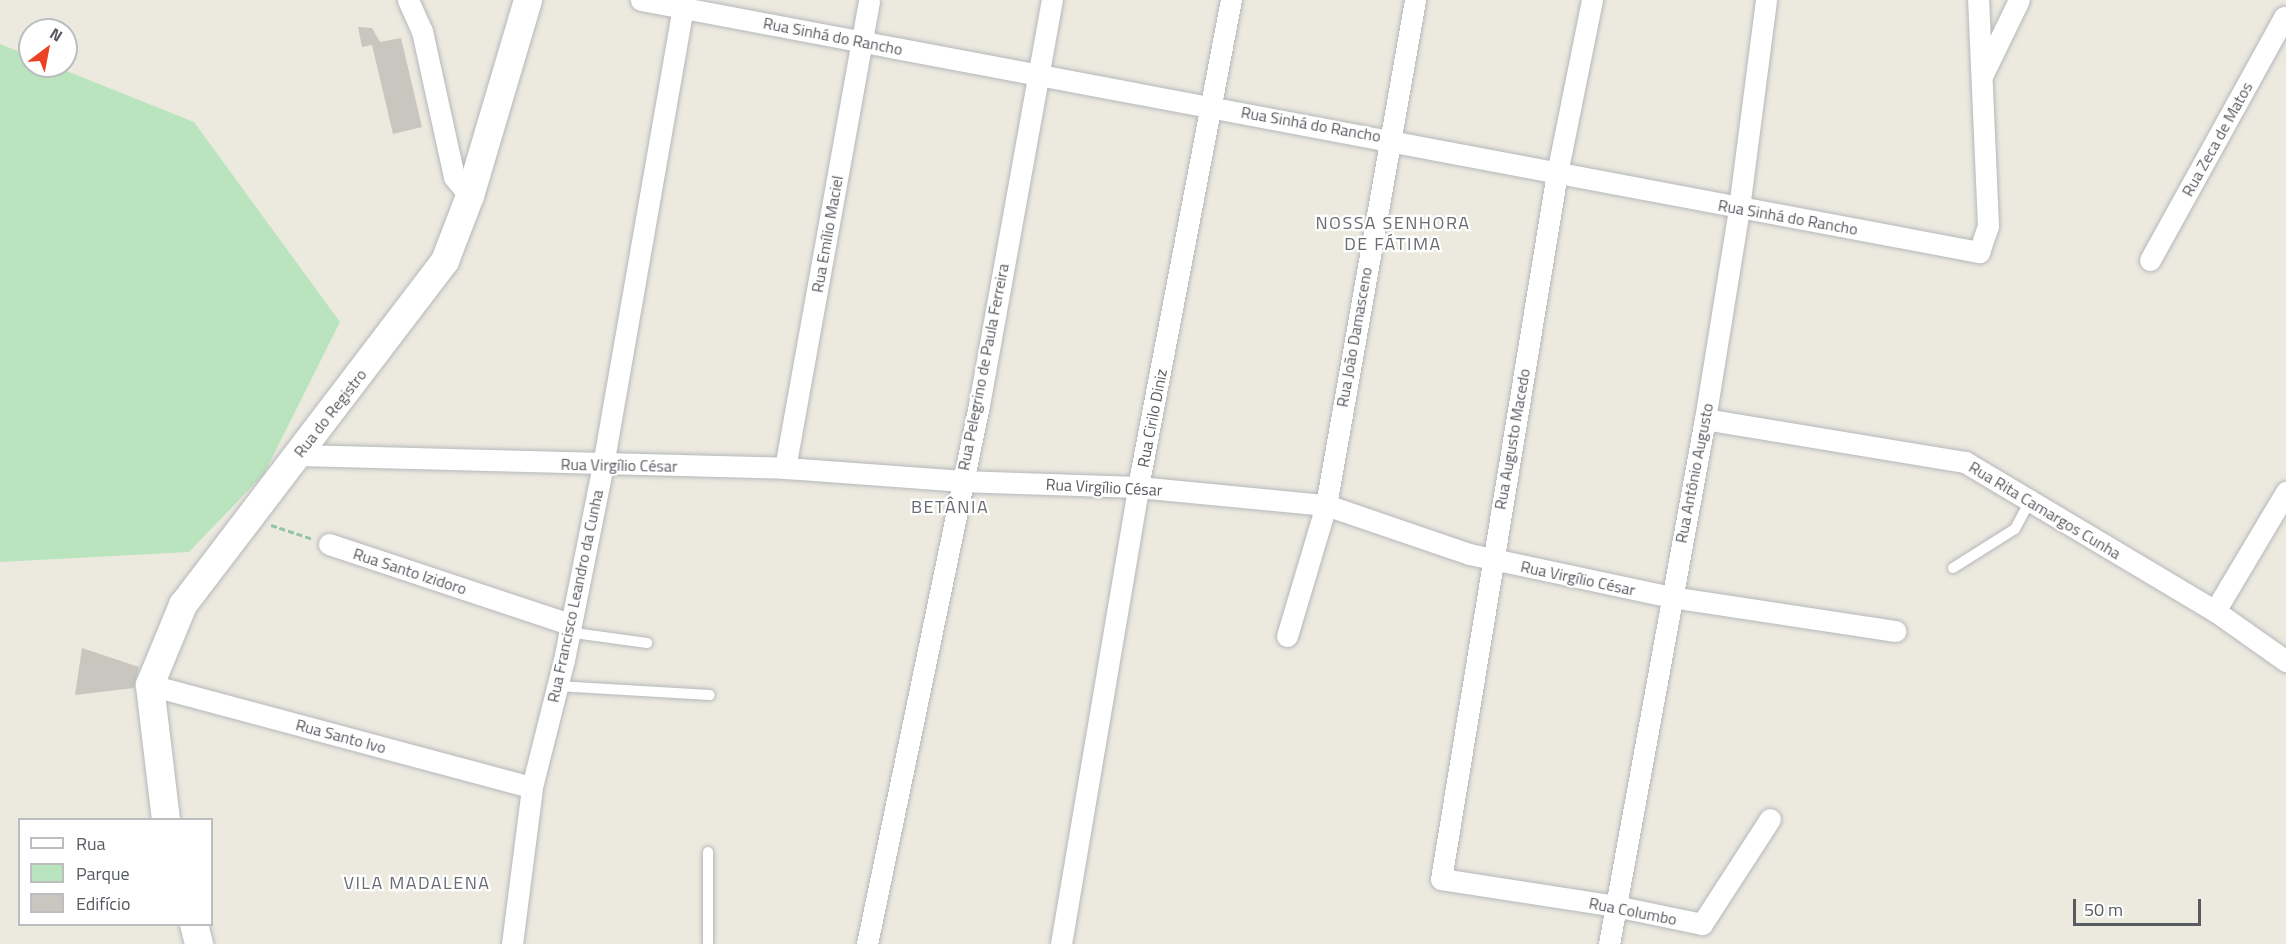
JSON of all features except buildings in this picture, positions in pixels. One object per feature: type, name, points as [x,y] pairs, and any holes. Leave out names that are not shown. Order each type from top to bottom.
[{"type":"main road","name":"Rua do Registro","points":[[166,818],[150,685],[183,605],[446,261],[470,196],[528,0]]},
{"type":"main road","points":[[194,926],[199,944]]},
{"type":"street","points":[[408,0],[422,31],[454,177],[470,196]]},
{"type":"street","name":"Rua Sinhá do Rancho","points":[[641,0],[684,4],[861,41],[1389,138],[1557,173],[1979,252],[1988,226],[1981,77]]},
{"type":"street","name":"Rua Emílio Maciel","points":[[785,468],[869,0]]},
{"type":"street","name":"Rua Pelegrino de Paula Ferreira","points":[[867,944],[960,480],[979,405],[1052,0]]},
{"type":"street","name":"Rua Cirilo Diniz","points":[[1060,944],[1138,487],[1214,107],[1231,0]]},
{"type":"street","name":"Rua João Damasceno","points":[[1287,636],[1326,505],[1414,0]]},
{"type":"street","name":"Rua Augusto Macedo","points":[[1441,879],[1491,559],[1557,173],[1592,0]]},
{"type":"street","name":"Rua Antônio Augusto","points":[[1609,944],[1705,418],[1739,208],[1766,0]]},
{"type":"street","points":[[1978,0],[1981,77]]},
{"type":"street","points":[[1981,77],[2019,0]]},
{"type":"street","name":"Rua Francisco Leandro da Cunha","points":[[512,944],[532,787],[557,686],[603,465],[684,4]]},
{"type":"street","name":"Rua Zeca de Matos","points":[[2150,260],[2285,19]]},
{"type":"street","name":"Rua Rita Camargos Cunha","points":[[1705,418],[1965,462],[2215,611],[2286,661]]},
{"type":"street","name":"Rua Virgílio César","points":[[298,455],[603,465],[785,468],[960,480],[1138,487],[1326,505],[1491,559],[1671,597],[1895,631]]},
{"type":"street","points":[[2215,611],[2286,492]]},
{"type":"street","name":"Rua Santo Izidoro","points":[[329,544],[569,628]]},
{"type":"street","name":"Rua Santo Ivo","points":[[150,685],[532,787]]},
{"type":"street","name":"Rua Columbo","points":[[1441,879],[1615,906],[1702,924],[1770,819]]},
{"type":"lane","points":[[1953,567],[2015,529],[2030,501]]},
{"type":"lane","points":[[569,628],[646,643]]},
{"type":"lane","points":[[557,686],[710,695]]},
{"type":"lane","points":[[708,852],[708,944]]},
{"type":"path","points":[[250,518],[329,544]]},
{"type":"green space","points":[[0,44],[18,51],[18,78],[78,78],[78,76],[194,122],[340,322],[264,474],[189,552],[0,562]]},
{"type":"district","name":"NOSSA SENHORA DE FÁTIMA","points":[[1393,234]]},
{"type":"district","name":"BETÂNIA","points":[[950,507]]},
{"type":"district","name":"VILA MADALENA","points":[[417,883]]}]
